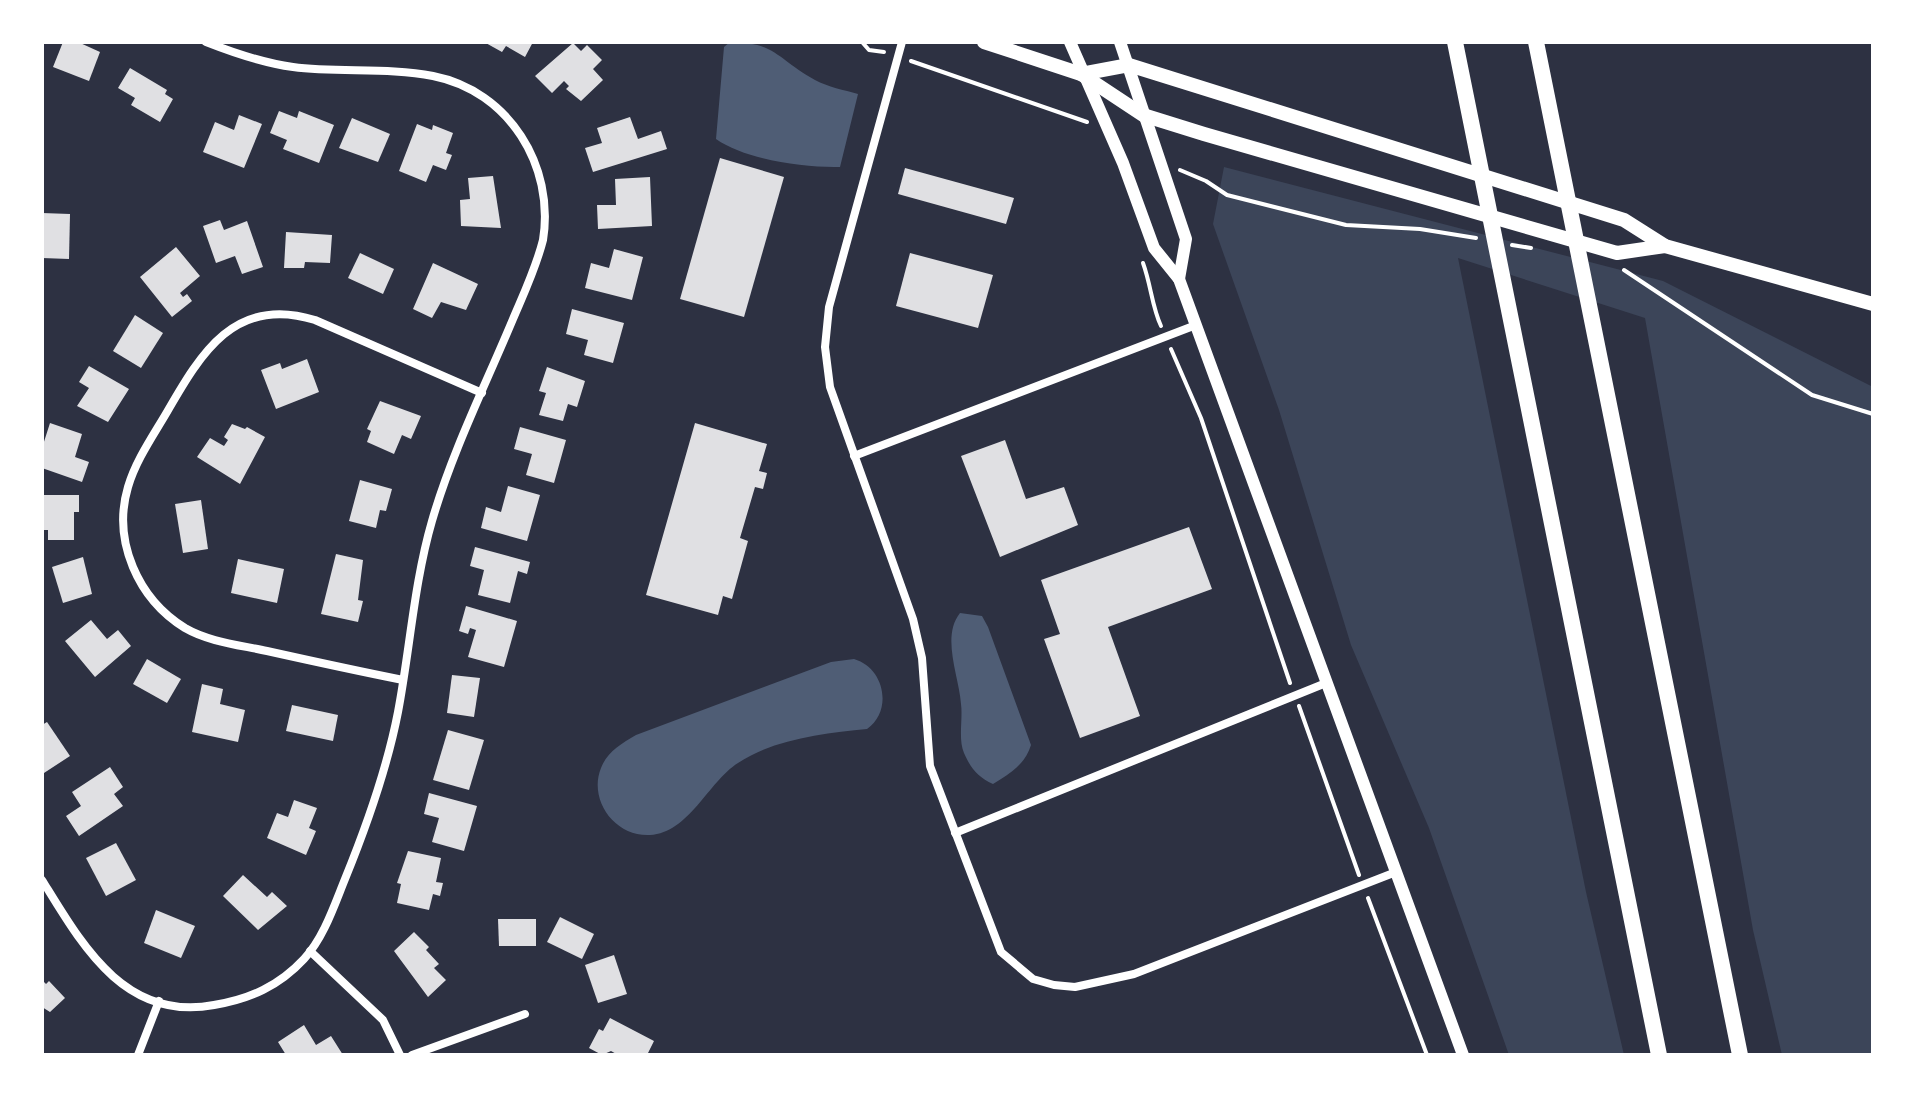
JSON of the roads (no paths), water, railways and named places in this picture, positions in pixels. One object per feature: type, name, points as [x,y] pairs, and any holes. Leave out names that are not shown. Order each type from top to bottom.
[{"type":"highway","points":[[1455,42],[1659,1055]]},
{"type":"highway","points":[[1536,42],[1740,1055]]},
{"type":"main road","points":[[984,42],[1081,74],[1143,115],[1617,253],[1665,246]]},
{"type":"main road","points":[[1070,42],[1081,74],[1123,163],[1154,248],[1179,279],[1463,1055]]},
{"type":"main road","points":[[1120,42],[1186,239],[1179,279]]},
{"type":"main road","points":[[1081,74],[1129,65],[1624,220],[1665,246],[1873,304]]},
{"type":"street","points":[[42,880],[98,965],[131,990],[159,1001],[199,1007],[238,1001],[282,979],[310,951],[327,922],[371,811],[390,745],[429,531],[448,473],[535,266],[544,231],[545,202],[539,173],[517,129],[504,113],[472,90],[435,76],[296,67],[206,42]]},
{"type":"street","points":[[902,42],[828,317],[825,347],[828,376],[913,619],[922,658],[930,766],[1001,952],[1033,979],[1075,987],[1134,974],[1396,872]]},
{"type":"street","points":[[403,680],[221,641],[185,628],[148,595],[134,571],[124,533],[128,486],[140,458],[200,357],[229,330],[256,317],[296,315],[315,320],[482,393]]},
{"type":"street","points":[[854,456],[1196,325]]},
{"type":"street","points":[[955,833],[1326,683]]},
{"type":"street","points":[[310,951],[383,1020],[400,1055]]},
{"type":"street","points":[[138,1055],[159,1001]]},
{"type":"street","points":[[412,1055],[525,1014]]}]
